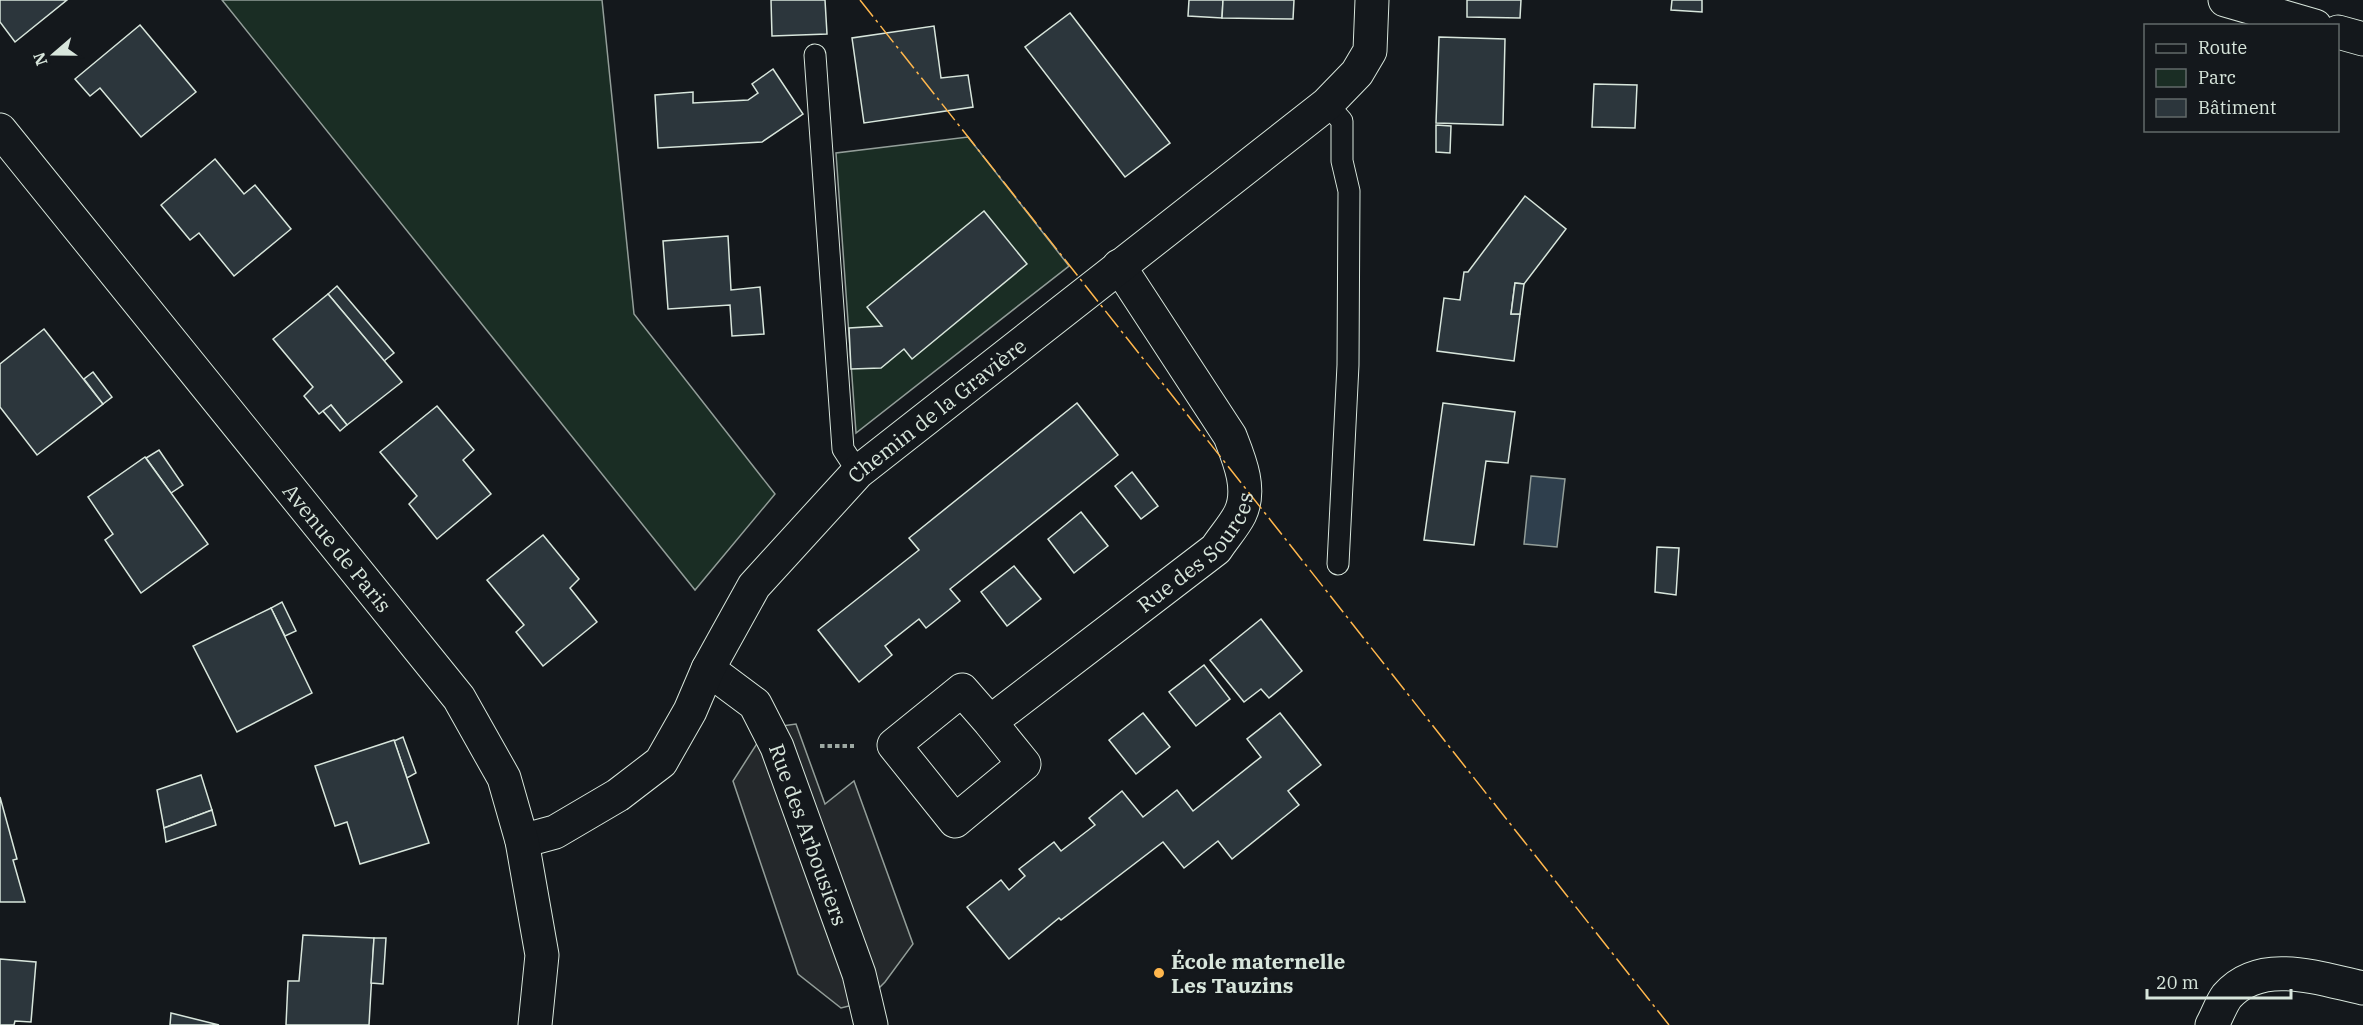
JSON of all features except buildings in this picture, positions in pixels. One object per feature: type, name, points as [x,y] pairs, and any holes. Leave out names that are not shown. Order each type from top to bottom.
[{"type":"street","name":"Chemin de la Gravière","points":[[522,842],[555,832],[618,795],[661,762],[690,711],[708,669],[754,586],[858,472],[1327,104],[1357,73],[1370,51],[1372,0]]},
{"type":"street","points":[[2225,0],[2308,24]]},
{"type":"street","points":[[2339,33],[2363,39]]},
{"type":"street","name":"Avenue de Paris","points":[[0,130],[459,698],[504,778],[522,842],[542,956],[535,1025]]},
{"type":"street","name":"Rue des Sources","points":[[990,723],[1216,549],[1240,513],[1244,492],[1242,466],[1230,436],[1119,266]]},
{"type":"street","name":"Rue des Arbousiers","points":[[708,669],[755,704],[777,747],[859,974],[871,1025]]},
{"type":"street","points":[[962,690],[1024,764],[956,821],[894,745],[962,690]]},
{"type":"street","points":[[2212,1025],[2226,997],[2245,981],[2270,973],[2307,975],[2363,988]]},
{"type":"lane","points":[[815,55],[843,449],[858,472]]},
{"type":"lane","points":[[1327,104],[1342,122],[1342,161],[1349,191],[1348,365],[1338,564]]},
{"type":"path","points":[[777,747],[894,745]]},
{"type":"green space","points":[[222,0],[602,0],[634,314],[775,494],[695,590]]},
{"type":"green space","points":[[968,137],[1069,266],[856,433],[836,153]]},
{"type":"shaded area","points":[[796,724],[825,804],[854,781],[913,944],[885,982],[865,1002],[841,1008],[798,974],[733,781],[767,728]]},
{"type":"water","points":[[1531,476],[1565,479],[1557,547],[1524,544]]},
{"type":"power","points":[[860,0],[1669,1025]]},
{"type":"place","name":"École maternelle Les Tauzins","points":[[1159,973]]}]
